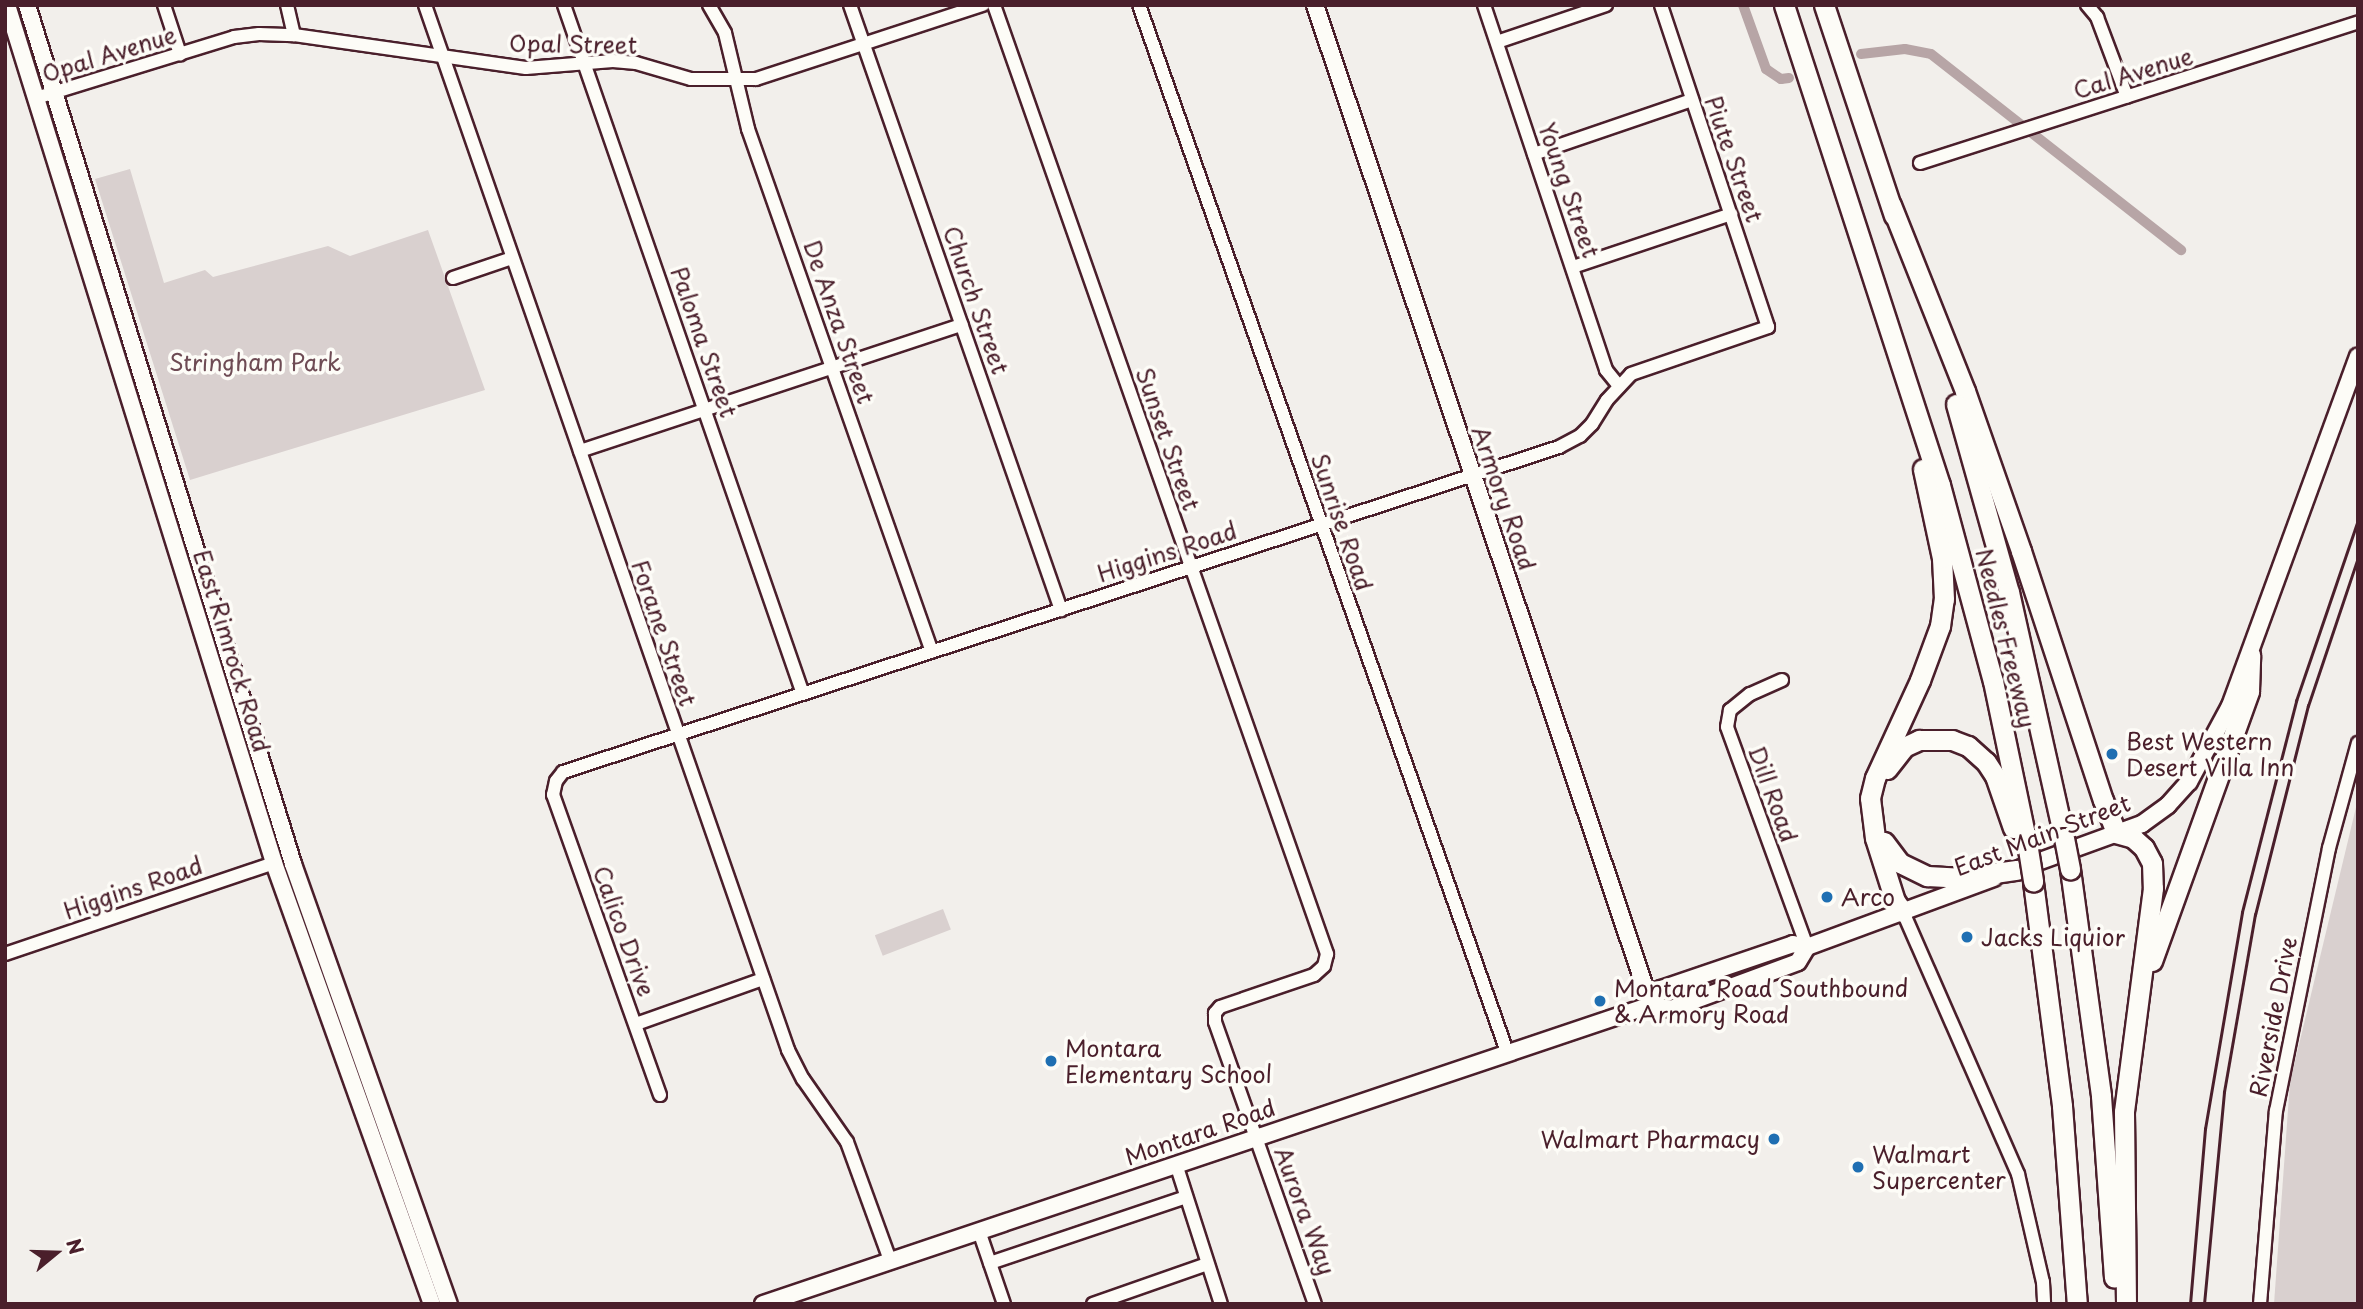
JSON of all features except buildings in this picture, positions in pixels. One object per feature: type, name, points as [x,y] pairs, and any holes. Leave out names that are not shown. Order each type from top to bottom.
[{"type":"highway","name":"Needles Freeway","points":[[1784,5],[1960,552],[1996,692],[2024,868],[2050,997],[2062,1106],[2077,1304]]},
{"type":"highway","name":"Needles Freeway","points":[[1824,5],[1945,368],[1993,532],[2027,666],[2070,869],[2101,1096],[2116,1304]]},
{"type":"highway","points":[[1891,205],[1965,391],[2116,833],[2133,838],[2144,848],[2151,863],[2153,888],[2124,1112],[2126,1304]]},
{"type":"highway","points":[[1878,292],[1929,493],[1944,579],[1940,626],[1931,653],[1875,778],[1871,798],[1875,838],[1895,901],[1903,912]]},
{"type":"highway","points":[[2139,999],[2249,691],[2250,654]]},
{"type":"highway","points":[[1884,842],[1900,863],[1927,876],[1960,878],[2024,868],[2003,795],[1986,762],[1968,746],[1935,738],[1904,747],[1885,773],[1878,808],[1884,842],[1902,897],[1903,912]]},
{"type":"main road","name":"East Rimrock Road","points":[[7,5],[274,863],[432,1304]]},
{"type":"main road","name":"East Rimrock Road","points":[[27,5],[293,864],[449,1304]]},
{"type":"main road","name":"Armory Road","points":[[1315,5],[1651,1005]]},
{"type":"main road","name":"East Main Street","points":[[1903,912],[2142,824],[2168,805],[2189,782],[2230,706],[2358,358]]},
{"type":"main road","name":"Montara Road","points":[[764,1304],[781,1301],[1175,1164],[1651,1005],[1671,1009],[1798,962],[1807,947],[1903,912]]},
{"type":"street","points":[[164,5],[180,54]]},
{"type":"street","points":[[287,5],[294,35]]},
{"type":"street","name":"Forane Street","points":[[425,5],[763,979],[793,1060],[847,1142],[890,1261]]},
{"type":"street","name":"Paloma Street","points":[[564,5],[803,694]]},
{"type":"street","name":"De Anza Street","points":[[709,5],[725,33],[748,129],[932,652]]},
{"type":"street","name":"Church Street","points":[[850,5],[1061,610]]},
{"type":"street","name":"Opal Street","points":[[443,56],[526,68],[636,63],[691,79],[736,80],[776,74],[983,5]]},
{"type":"street","name":"Sunset Street","points":[[994,5],[1327,954],[1324,966],[1314,975],[1220,1007],[1215,1013]]},
{"type":"street","name":"Sunrise Road","points":[[1139,5],[1507,1052]]},
{"type":"street","name":"Young Street","points":[[1485,5],[1606,370],[1619,386]]},
{"type":"street","points":[[1497,42],[1606,5]]},
{"type":"street","name":"Piute Street","points":[[1661,5],[1768,327]]},
{"type":"street","points":[[2087,5],[2097,18],[2127,97]]},
{"type":"street","name":"Cal Avenue","points":[[1920,163],[2358,22]]},
{"type":"street","name":"Opal Avenue","points":[[36,98],[234,37],[259,34],[294,35],[443,56]]},
{"type":"street","points":[[1534,154],[1692,100]]},
{"type":"street","points":[[1573,267],[1731,214]]},
{"type":"street","points":[[453,278],[512,258]]},
{"type":"street","points":[[580,451],[962,325]]},
{"type":"street","name":"Higgins Road","points":[[556,781],[564,772],[677,734],[1559,447],[1580,436],[1619,386],[1643,368],[1768,327]]},
{"type":"street","name":"Dill Road","points":[[1782,680],[1750,694],[1730,710],[1727,727],[1807,947]]},
{"type":"street","name":"Riverside Drive","points":[[2260,1304],[2276,1111],[2329,848],[2358,743]]},
{"type":"street","name":"Calico Drive","points":[[556,781],[553,794],[660,1095]]},
{"type":"street","name":"Higgins Road","points":[[5,954],[274,863]]},
{"type":"street","points":[[1903,912],[2018,1174],[2043,1282],[2044,1304]]},
{"type":"street","points":[[636,1024],[763,979]]},
{"type":"street","name":"Aurora Way","points":[[1215,1013],[1215,1022],[1315,1304]]},
{"type":"street","points":[[1175,1164],[1221,1304]]},
{"type":"street","points":[[990,1263],[1186,1197]]},
{"type":"street","points":[[979,1231],[1004,1304]]},
{"type":"street","points":[[1093,1304],[1207,1264]]},
{"type":"green space","name":"Stringham Park","points":[[130,169],[164,283],[205,270],[213,277],[328,246],[350,256],[428,230],[485,390],[190,480],[95,179]]},
{"type":"green space","points":[[2358,799],[2358,1304],[2274,1304],[2290,1082]]},
{"type":"green space","points":[[943,909],[951,930],[883,956],[875,935]]},
{"type":"waterway","points":[[1743,5],[1766,69],[1781,79],[1789,78]]},
{"type":"waterway","points":[[1861,54],[1905,49],[1931,54],[2181,250]]},
{"type":"railway","points":[[2190,1304],[2205,1129],[2242,912],[2296,701],[2358,520]]},
{"type":"railway","points":[[2204,1304],[2224,1092],[2255,915],[2308,706],[2358,557]]},
{"type":"place","name":"Best Western Desert Villa Inn","points":[[2112,754]]},
{"type":"place","name":"Arco","points":[[1827,897]]},
{"type":"place","name":"Jacks Liquior","points":[[1967,937]]},
{"type":"place","name":"Montara Road Southbound & Armory Road","points":[[1600,1001]]},
{"type":"place","name":"Montara Elementary School","points":[[1051,1061]]},
{"type":"place","name":"Walmart Pharmacy","points":[[1774,1139]]},
{"type":"place","name":"Walmart Supercenter","points":[[1858,1167]]}]
